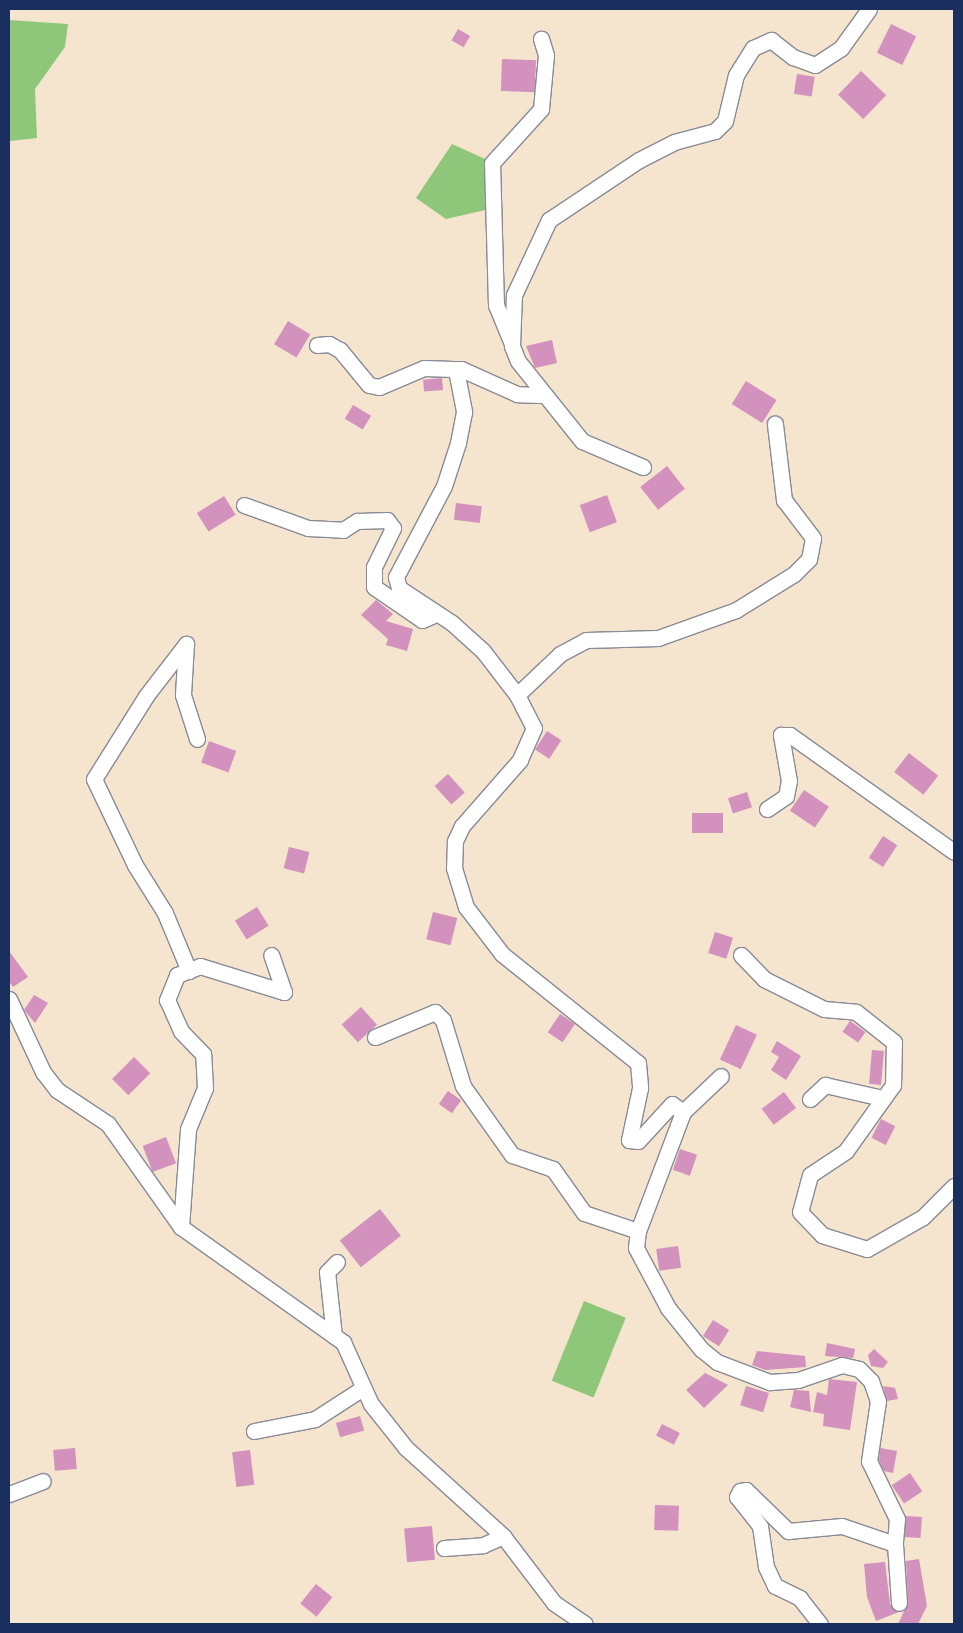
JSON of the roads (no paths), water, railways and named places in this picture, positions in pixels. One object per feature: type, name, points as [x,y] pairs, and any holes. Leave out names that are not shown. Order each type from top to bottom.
[{"type":"street","points":[[512,346],[514,295],[549,220],[639,160],[674,142],[715,131],[725,121],[736,75],[753,48],[771,40],[793,57],[815,64],[841,48],[869,9]]},
{"type":"street","points":[[541,39],[546,55],[541,109],[492,163],[496,305],[512,346],[542,395],[582,441],[643,467]]},
{"type":"street","points":[[317,346],[329,344],[340,350],[370,385],[379,386],[424,368],[461,369],[517,394],[542,395]]},
{"type":"street","points":[[461,369],[457,374],[464,412],[458,443],[444,486],[396,578],[399,588],[483,651],[517,695],[534,728],[529,745],[455,841],[454,868],[466,908],[502,954],[638,1063],[640,1088],[629,1140],[638,1141],[672,1104],[683,1112]]},
{"type":"street","points":[[517,695],[560,654],[586,640],[658,638],[736,610],[794,574],[809,559],[813,538],[784,500],[775,424]]},
{"type":"street","points":[[244,505],[308,528],[343,530],[357,521],[387,520],[393,528],[374,568],[374,587],[422,620],[436,614]]},
{"type":"street","points":[[189,971],[165,912],[135,865],[94,779],[151,689],[186,644],[183,694],[197,739]]},
{"type":"street","points":[[767,809],[786,796],[789,781],[781,735],[790,735],[954,852]]},
{"type":"street","points":[[181,1227],[188,1128],[205,1079],[203,1054],[181,1031],[167,1000],[177,975],[200,966],[284,992],[271,955]]},
{"type":"street","points":[[741,955],[764,979],[824,1009],[856,1012],[894,1042],[893,1085],[846,1151],[810,1176],[800,1212],[822,1234],[867,1249],[923,1217],[954,1186]]},
{"type":"street","points":[[9,999],[43,1072],[57,1090],[108,1124],[181,1227],[343,1342],[364,1388],[406,1448],[503,1536],[554,1603],[585,1624]]},
{"type":"street","points":[[375,1037],[435,1012],[443,1020],[463,1086],[512,1155],[553,1169],[584,1213],[638,1231]]},
{"type":"street","points":[[721,1076],[683,1112],[638,1231],[636,1248],[668,1308],[717,1362],[770,1382],[798,1380],[842,1365],[859,1369],[871,1381],[878,1401],[869,1461],[897,1520],[896,1544],[899,1603]]},
{"type":"street","points":[[810,1099],[825,1085],[882,1098]]},
{"type":"street","points":[[334,1336],[327,1272],[337,1262]]},
{"type":"street","points":[[254,1431],[315,1419],[364,1388]]},
{"type":"street","points":[[9,1494],[43,1481]]},
{"type":"street","points":[[820,1624],[800,1598],[775,1586],[766,1567],[760,1526],[737,1497],[740,1491],[746,1490],[788,1531],[842,1526],[896,1544]]},
{"type":"street","points":[[444,1548],[483,1545],[503,1536]]}]
